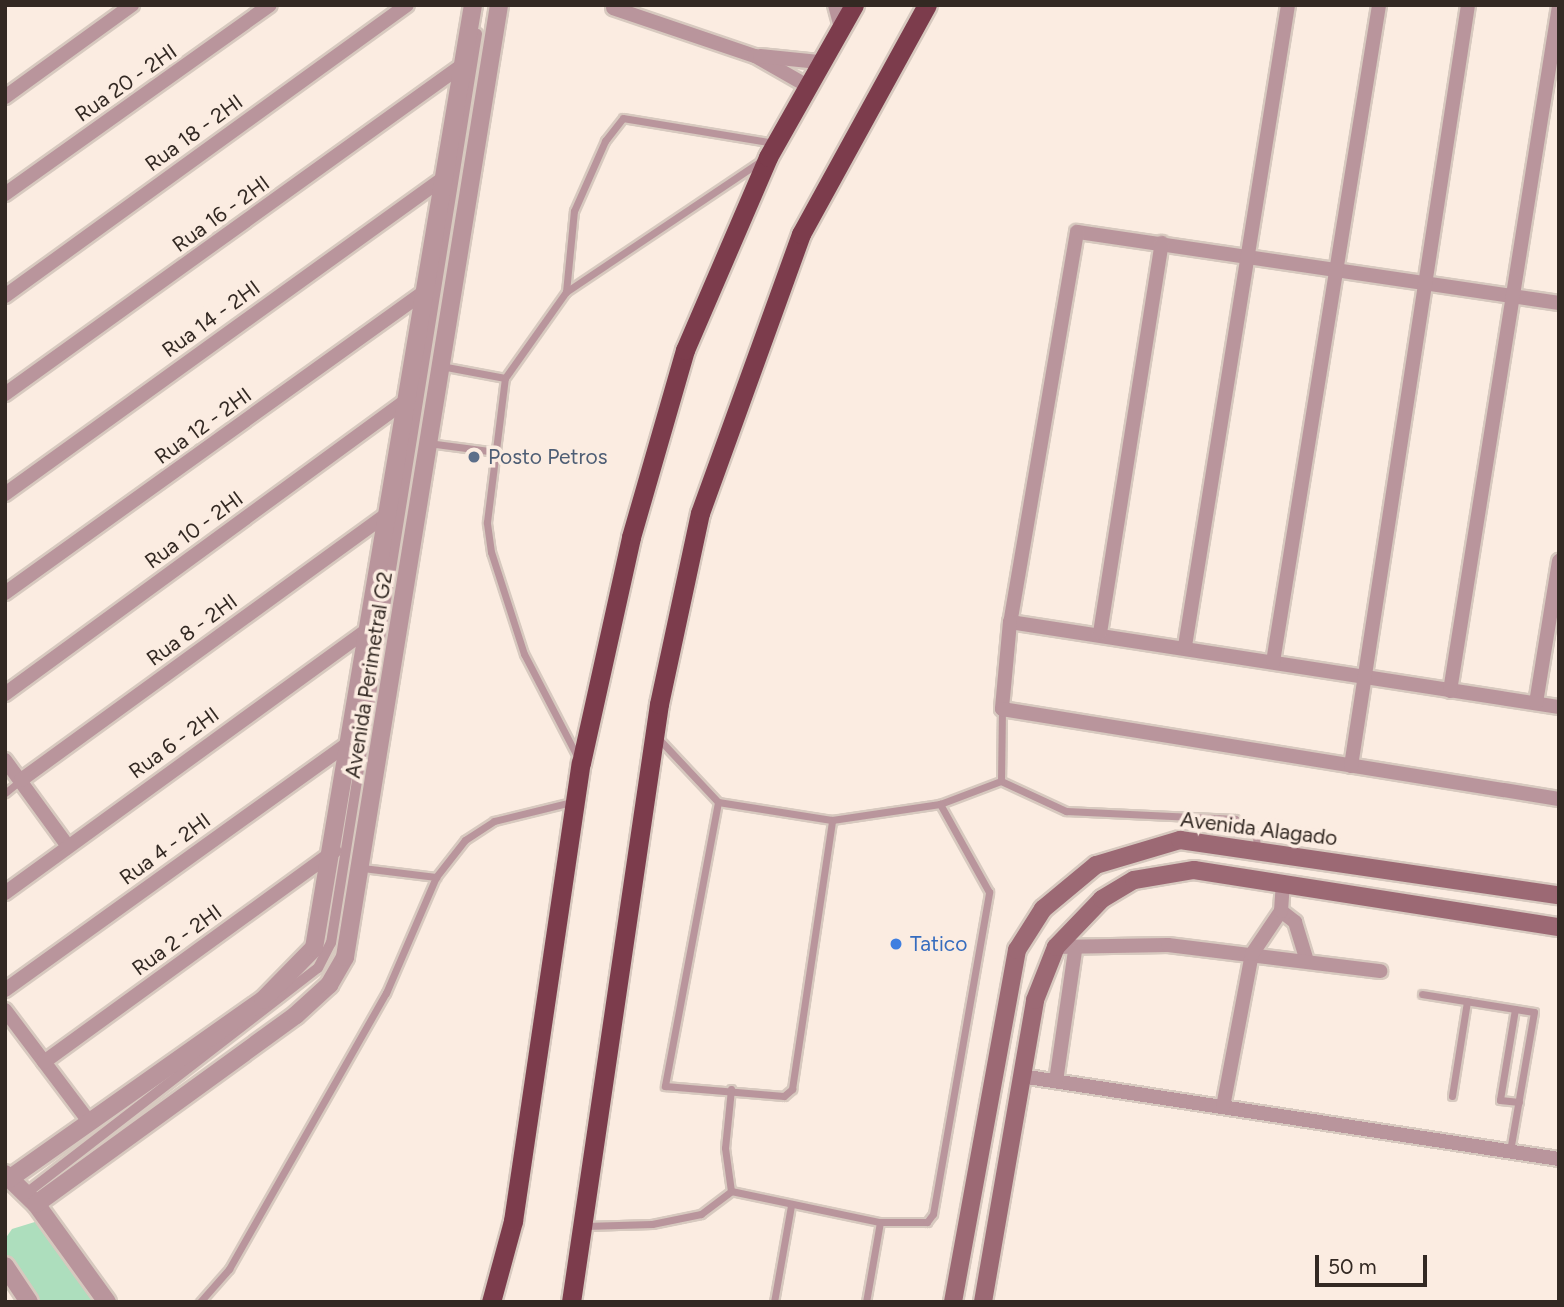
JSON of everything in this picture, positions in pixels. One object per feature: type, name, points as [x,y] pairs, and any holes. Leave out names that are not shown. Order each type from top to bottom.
[{"type":"highway","points":[[491,1302],[513,1221],[581,763],[631,537],[685,350],[771,150],[804,84],[819,62],[838,15],[854,5]]},
{"type":"highway","points":[[571,1302],[578,1226],[655,734],[700,513],[745,379],[801,234],[927,5]]},
{"type":"main road","name":"Avenida Alagado","points":[[953,1302],[1007,982],[1030,925],[1097,865],[1142,846],[1180,840],[1257,849],[1559,895]]},
{"type":"main road","points":[[1257,849],[1279,861],[1286,883]]},
{"type":"main road","points":[[1286,883],[1293,863],[1318,859]]},
{"type":"main road","points":[[983,1302],[1035,1000],[1056,947],[1086,911],[1144,877],[1194,870],[1559,927]]},
{"type":"street","points":[[5,97],[132,5]]},
{"type":"street","name":"Rua 20 - 2HI","points":[[5,194],[270,5]]},
{"type":"street","name":"Rua 18 - 2HI","points":[[5,296],[407,5]]},
{"type":"street","name":"Avenida Perimetral G2","points":[[7,1177],[90,1123],[304,964],[321,930],[349,743],[372,701],[378,662],[368,629],[424,292],[442,266],[449,227],[442,179],[472,5]]},
{"type":"street","points":[[449,227],[481,5]]},
{"type":"street","name":"Avenida Perimetral G2","points":[[30,1200],[321,993],[345,957],[362,868],[372,701],[378,662],[428,443],[440,365],[442,266],[499,5]]},
{"type":"street","points":[[1185,646],[1288,5]]},
{"type":"street","points":[[1273,662],[1379,5]]},
{"type":"street","points":[[1350,766],[1361,677],[1468,5]]},
{"type":"street","points":[[1450,691],[1511,293],[1559,6]]},
{"type":"street","points":[[613,8],[755,56],[804,84]]},
{"type":"street","points":[[755,56],[819,62]]},
{"type":"street","name":"Rua 16 - 2HI","points":[[5,394],[461,66]]},
{"type":"street","name":"Rua 14 - 2HI","points":[[5,494],[442,179]]},
{"type":"street","points":[[1559,303],[1511,293],[1246,256],[1095,231],[1072,238],[1010,622],[1002,709],[1559,799]]},
{"type":"street","points":[[1100,633],[1162,243]]},
{"type":"street","points":[[378,662],[442,266]]},
{"type":"street","name":"Rua 12 - 2HI","points":[[5,593],[424,292]]},
{"type":"street","name":"Rua 10 - 2HI","points":[[5,694],[408,399]]},
{"type":"street","name":"Rua 8 - 2HI","points":[[21,780],[388,513]]},
{"type":"street","points":[[1536,703],[1559,561]]},
{"type":"street","points":[[1010,622],[1185,646],[1361,677],[1559,707]]},
{"type":"street","name":"Rua 6 - 2HI","points":[[5,893],[67,845],[368,629]]},
{"type":"street","points":[[30,1200],[318,968],[331,943],[372,701]]},
{"type":"street","name":"Rua 4 - 2HI","points":[[5,990],[349,743]]},
{"type":"street","points":[[5,760],[67,845]]},
{"type":"street","name":"Rua 2 - 2HI","points":[[44,1062],[334,851]]},
{"type":"street","points":[[1223,1107],[1252,954],[1281,911],[1286,883]]},
{"type":"street","points":[[1281,911],[1295,922],[1306,959]]},
{"type":"street","points":[[1056,947],[1075,951],[1102,942],[1306,959],[1380,971]]},
{"type":"street","points":[[1056,1081],[1075,951]]},
{"type":"street","points":[[5,1010],[90,1123]]},
{"type":"street","points":[[1021,1076],[1559,1159]]},
{"type":"street","points":[[7,1177],[30,1200],[107,1302]]},
{"type":"street","points":[[5,1266],[29,1302]]},
{"type":"lane","points":[[566,292],[574,211],[605,141],[623,118],[771,150]]},
{"type":"lane","points":[[581,763],[524,654],[499,583],[487,522],[505,379],[566,292],[771,150]]},
{"type":"lane","points":[[440,365],[505,379]]},
{"type":"lane","points":[[428,443],[496,452]]},
{"type":"lane","points":[[1001,781],[1002,709]]},
{"type":"lane","points":[[655,734],[718,802],[832,820],[940,804],[1001,781],[1066,811],[1235,819],[1256,837],[1257,849]]},
{"type":"lane","points":[[5,793],[21,780]]},
{"type":"lane","points":[[200,1302],[229,1269],[386,993],[436,877],[465,840],[494,821],[576,801]]},
{"type":"lane","points":[[718,802],[665,1086],[731,1089],[784,1096],[792,1089],[832,820]]},
{"type":"lane","points":[[731,1191],[791,1206],[880,1222],[927,1222],[933,1214],[989,891],[940,804]]},
{"type":"lane","points":[[362,868],[436,877]]},
{"type":"lane","points":[[1422,994],[1534,1012],[1510,1152]]},
{"type":"lane","points":[[1452,1096],[1466,1001]]},
{"type":"lane","points":[[1514,1009],[1500,1100],[1518,1102]]},
{"type":"lane","points":[[731,1089],[725,1148],[731,1191]]},
{"type":"lane","points":[[578,1226],[652,1224],[701,1214],[731,1191]]},
{"type":"lane","points":[[774,1302],[791,1206]]},
{"type":"lane","points":[[866,1302],[880,1222]]},
{"type":"green space","points":[[38,1221],[103,1302],[38,1302],[7,1259],[5,1239],[12,1229]]},
{"type":"place","name":"Posto Petros","points":[[474,457]]},
{"type":"place","name":"Tatico","points":[[896,944]]}]
